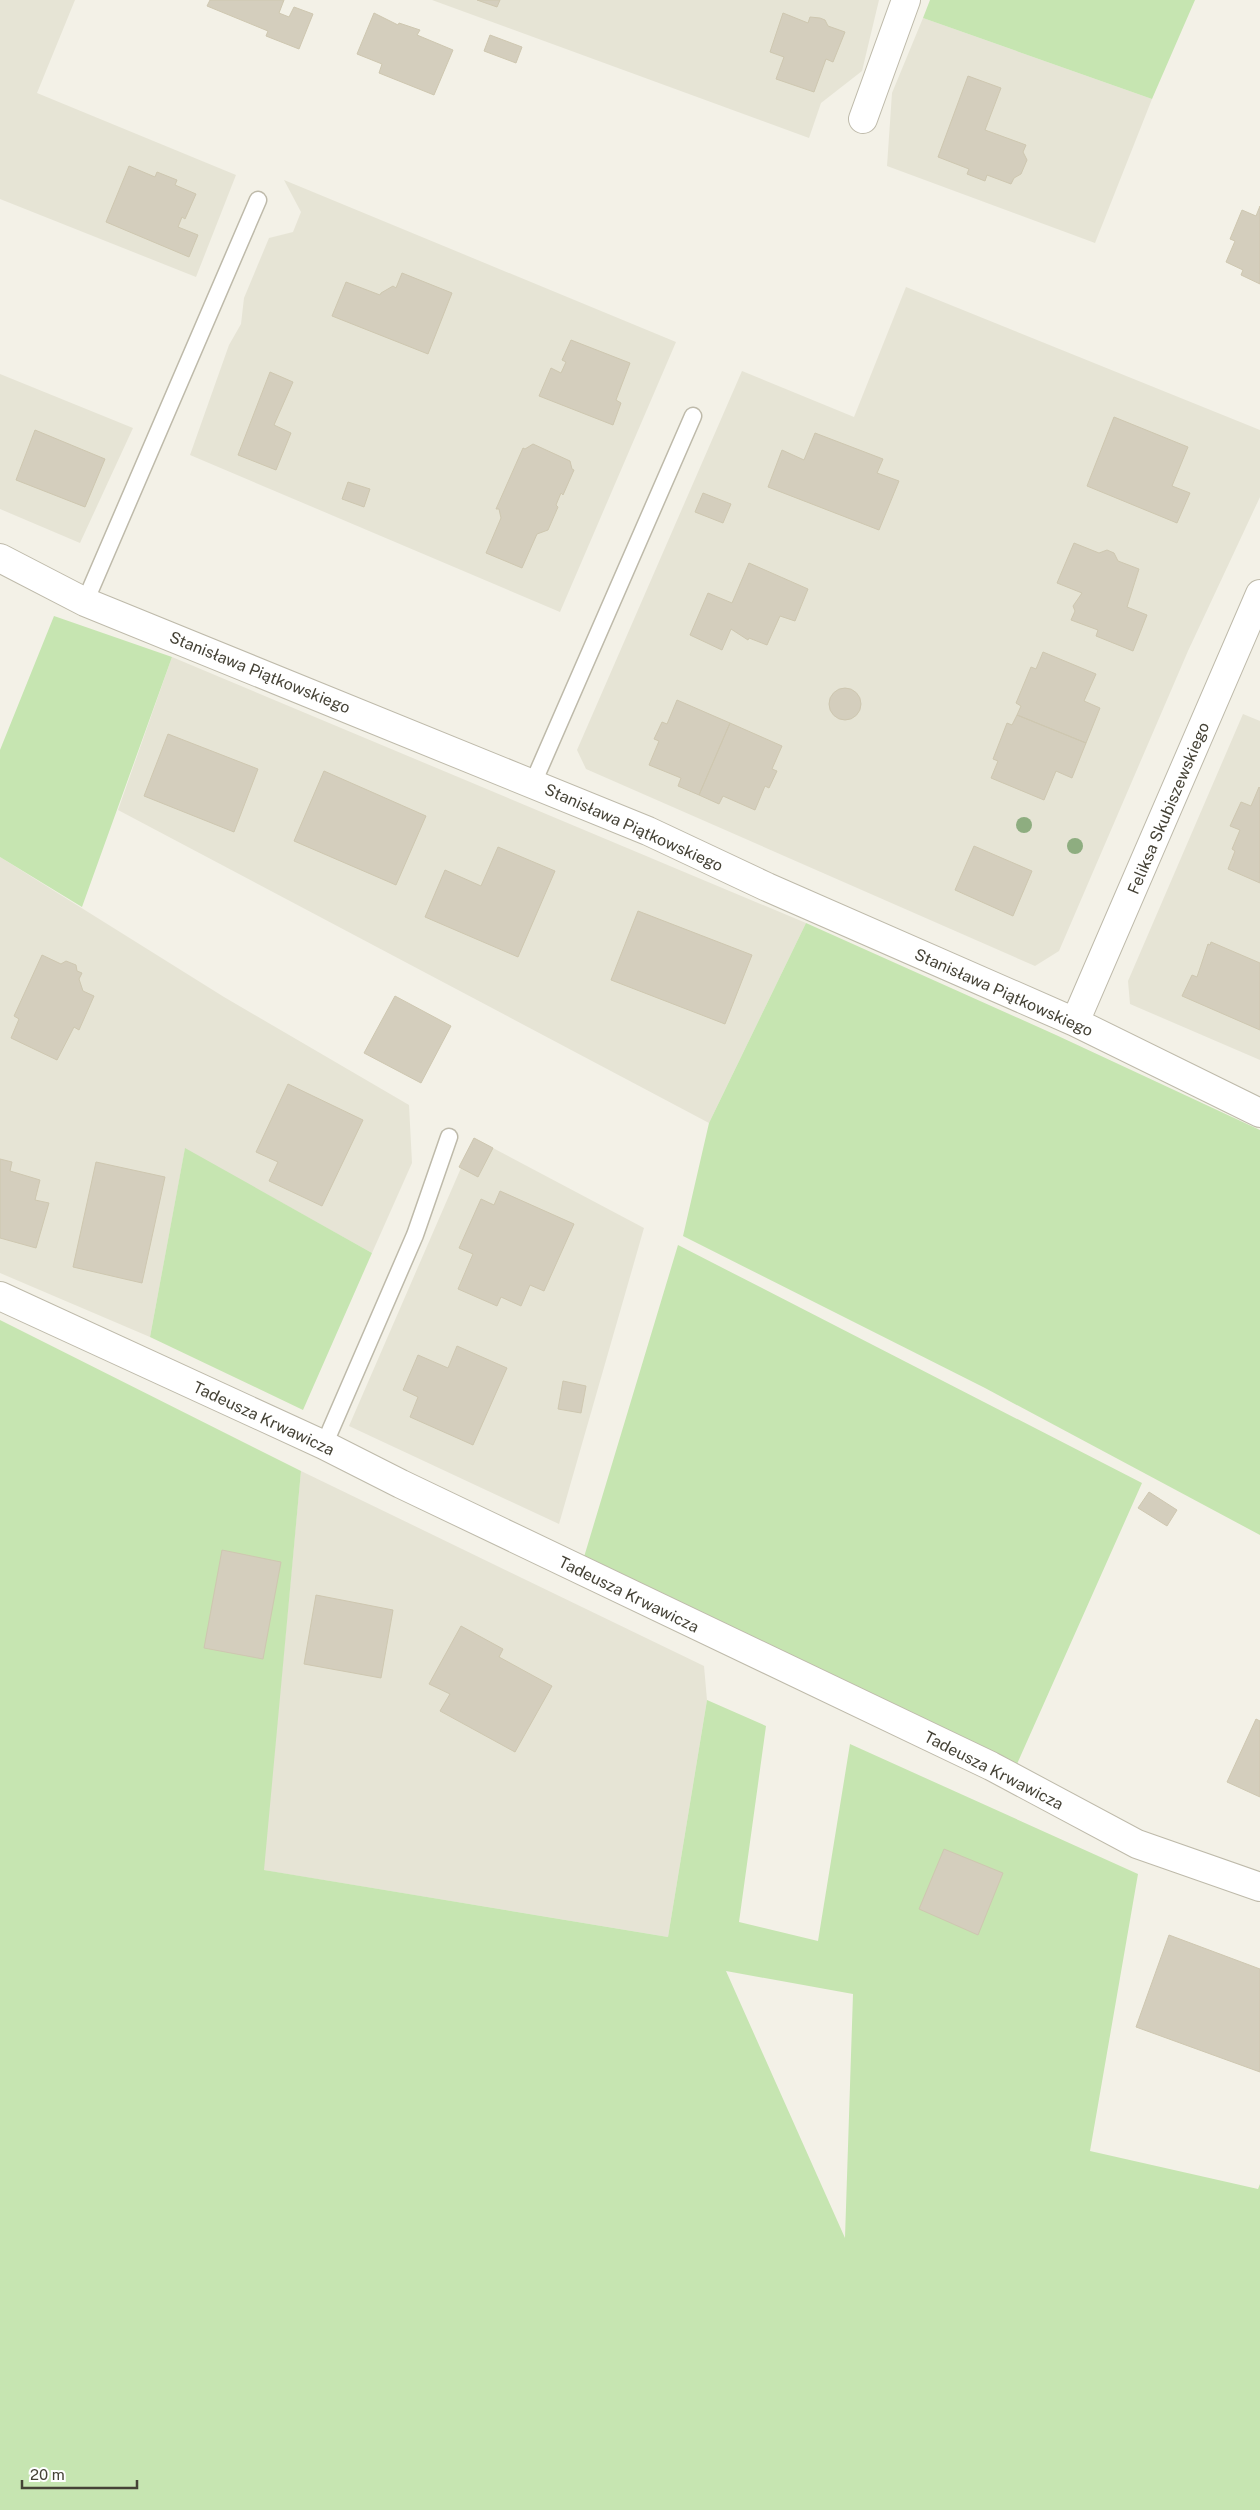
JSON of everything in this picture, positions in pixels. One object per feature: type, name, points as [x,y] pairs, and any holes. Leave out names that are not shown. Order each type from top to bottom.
[{"type":"street","points":[[863,119],[906,0]]},
{"type":"street","name":"Stanisława Piątkowskiego","points":[[0,558],[85,602],[648,831],[767,887],[1075,1022],[1260,1114]]},
{"type":"street","name":"Feliksa Skubiszewskiego","points":[[1075,1022],[1260,594]]},
{"type":"street","name":"Tadeusza Krwawicza","points":[[0,1296],[324,1445],[991,1766],[1137,1844],[1260,1886]]},
{"type":"lane","points":[[85,602],[258,200]]},
{"type":"lane","points":[[533,783],[693,416]]},
{"type":"lane","points":[[324,1445],[415,1235],[449,1137]]},
{"type":"shaded area","points":[[0,0],[75,0],[37,93],[236,175],[196,277],[0,199]]},
{"type":"shaded area","points":[[432,0],[879,0],[862,71],[821,103],[809,138]]},
{"type":"shaded area","points":[[923,18],[1152,99],[1095,243],[887,166],[892,93]]},
{"type":"shaded area","points":[[284,180],[676,342],[560,612],[190,455],[229,345],[241,324],[244,298],[269,238],[293,232],[301,212]]},
{"type":"shaded area","points":[[906,287],[1260,430],[1260,497],[1188,651],[1059,951],[1035,966],[586,769],[577,750],[742,371],[854,417]]},
{"type":"shaded area","points":[[0,374],[133,428],[80,543],[0,509]]},
{"type":"shaded area","points":[[172,657],[806,923],[709,1123],[118,810]]},
{"type":"shaded area","points":[[1243,714],[1260,721],[1260,1060],[1130,1004],[1128,981]]},
{"type":"shaded area","points":[[0,857],[224,997],[409,1105],[412,1163],[372,1253],[185,1149],[150,1337],[0,1273]]},
{"type":"shaded area","points":[[474,1138],[644,1228],[559,1524],[349,1426]]},
{"type":"shaded area","points":[[301,1471],[704,1666],[707,1700],[668,1937],[263,1870]]},
{"type":"green space","points":[[930,0],[1195,0],[1152,99],[923,18]]},
{"type":"green space","points":[[54,616],[172,657],[82,907],[0,857],[0,750]]},
{"type":"green space","points":[[806,923],[1056,1035],[1260,1130],[1260,1535],[985,1388],[683,1236],[709,1123]]},
{"type":"green space","points":[[185,1148],[372,1253],[303,1410],[150,1337]]},
{"type":"green space","points":[[678,1245],[1142,1483],[1017,1764],[584,1557]]},
{"type":"green space","points":[[0,1320],[301,1471],[264,1870],[668,1937],[707,1700],[766,1726],[739,1922],[818,1941],[850,1744],[1138,1874],[1090,2151],[1258,2189],[1260,2184],[1260,2510],[0,2510]],"holes":[[[726,1971],[853,1994],[845,2238]]]},
{"type":"building","points":[[210,0],[284,0],[279,13],[289,17],[294,7],[313,14],[299,49],[266,36],[268,31],[207,6]]},
{"type":"building","points":[[477,0],[500,0],[497,7]]},
{"type":"building","points":[[374,13],[398,25],[399,23],[420,30],[417,35],[453,50],[434,95],[379,73],[382,64],[357,54]]},
{"type":"building","points":[[783,13],[808,23],[810,17],[820,18],[825,20],[828,26],[845,32],[833,62],[826,59],[814,92],[776,79],[784,57],[770,52]]},
{"type":"building","points":[[490,35],[522,47],[516,63],[484,51]]},
{"type":"building","points":[[968,76],[1001,88],[985,130],[1026,145],[1023,152],[1027,160],[1021,174],[1014,178],[1011,184],[987,175],[985,181],[967,174],[969,169],[938,157]]},
{"type":"building","points":[[129,166],[155,177],[157,172],[177,180],[175,185],[196,194],[185,219],[182,217],[178,227],[198,235],[189,257],[106,222]]},
{"type":"building","points":[[1260,206],[1260,284],[1241,275],[1243,270],[1226,262],[1235,241],[1230,239],[1242,210],[1256,216]]},
{"type":"building","points":[[402,273],[452,293],[428,354],[332,316],[346,282],[380,295],[393,286],[396,288]]},
{"type":"building","points":[[571,340],[630,363],[616,400],[621,403],[613,425],[539,396],[551,368],[561,373],[566,362],[562,360]]},
{"type":"building","points":[[270,372],[293,382],[274,425],[291,433],[276,470],[238,455]]},
{"type":"building","points":[[1114,417],[1188,447],[1172,486],[1190,493],[1177,523],[1087,486]]},
{"type":"building","points":[[35,430],[105,459],[85,507],[16,480]]},
{"type":"building","points":[[815,433],[883,459],[877,473],[899,481],[879,530],[768,487],[782,450],[804,460]]},
{"type":"building","points":[[533,444],[570,461],[574,470],[563,495],[561,493],[556,505],[558,507],[548,530],[537,534],[522,568],[486,553],[501,518],[499,509],[496,509],[523,448],[525,449]]},
{"type":"building","points":[[348,482],[370,489],[364,507],[342,499]]},
{"type":"building","points":[[703,493],[731,504],[723,523],[695,512]]},
{"type":"building","points":[[1074,543],[1099,553],[1107,550],[1114,553],[1118,561],[1139,569],[1127,607],[1147,615],[1133,651],[1096,636],[1098,630],[1071,620],[1075,611],[1073,606],[1082,593],[1057,583]]},
{"type":"building","points":[[749,563],[808,589],[795,621],[780,616],[767,645],[749,638],[748,640],[731,629],[722,650],[690,635],[708,593],[732,603]]},
{"type":"building","points":[[1043,652],[1096,674],[1084,701],[1100,708],[1086,743],[1017,715],[1021,706],[1016,703],[1031,667],[1036,669]]},
{"type":"building","points":[[845,688],[857,692],[861,704],[857,716],[845,720],[833,716],[829,704],[833,692]]},
{"type":"building","points":[[677,700],[730,723],[699,795],[678,786],[681,778],[649,765],[659,741],[654,739],[662,722],[667,724]]},
{"type":"building","points":[[1017,715],[1086,743],[1072,778],[1056,771],[1044,800],[991,778],[998,761],[993,759],[1007,723],[1012,725]]},
{"type":"building","points":[[730,723],[782,746],[772,769],[777,771],[769,788],[765,786],[755,810],[723,796],[719,804],[699,795]]},
{"type":"building","points":[[168,734],[258,769],[234,832],[144,796]]},
{"type":"building","points":[[324,771],[426,816],[396,885],[294,841]]},
{"type":"building","points":[[1259,787],[1260,883],[1228,869],[1235,851],[1232,849],[1240,830],[1230,826],[1241,802],[1251,806]]},
{"type":"building","points":[[974,846],[1032,871],[1013,916],[955,890]]},
{"type":"building","points":[[498,847],[555,871],[518,957],[425,917],[445,870],[481,886]]},
{"type":"building","points":[[638,911],[752,955],[725,1024],[611,980]]},
{"type":"building","points":[[1211,942],[1260,963],[1260,1030],[1182,996],[1192,975],[1197,977],[1208,944],[1210,945]]},
{"type":"building","points":[[42,955],[61,964],[66,961],[76,965],[77,971],[82,973],[79,979],[83,991],[94,996],[79,1030],[74,1027],[57,1060],[11,1038],[19,1019],[14,1016]]},
{"type":"building","points":[[395,996],[451,1026],[421,1083],[364,1053]]},
{"type":"building","points":[[288,1084],[363,1120],[322,1206],[269,1181],[278,1162],[256,1152]]},
{"type":"building","points":[[474,1138],[493,1148],[478,1177],[459,1167]]},
{"type":"building","points":[[0,1159],[12,1162],[10,1171],[40,1180],[35,1200],[49,1203],[36,1248],[0,1238]]},
{"type":"building","points":[[96,1162],[165,1177],[142,1283],[73,1267]]},
{"type":"building","points":[[500,1191],[574,1224],[544,1291],[530,1285],[521,1306],[501,1297],[497,1306],[458,1289],[473,1254],[459,1248],[481,1199],[494,1205]]},
{"type":"building","points":[[457,1346],[507,1368],[473,1445],[410,1417],[418,1397],[403,1390],[418,1355],[448,1368]]},
{"type":"building","points":[[563,1381],[586,1386],[581,1413],[558,1409]]},
{"type":"building","points":[[1149,1492],[1177,1510],[1167,1526],[1138,1508]]},
{"type":"building","points":[[222,1550],[281,1562],[263,1659],[204,1648]]},
{"type":"building","points":[[316,1595],[393,1610],[381,1678],[304,1664]]},
{"type":"building","points":[[461,1626],[503,1649],[499,1657],[552,1686],[515,1752],[440,1711],[450,1694],[429,1684]]},
{"type":"building","points":[[1256,1719],[1260,1721],[1260,1797],[1227,1782]]},
{"type":"building","points":[[944,1849],[1003,1873],[978,1935],[919,1909]]},
{"type":"building","points":[[1169,1935],[1260,1969],[1260,2072],[1136,2027]]}]
